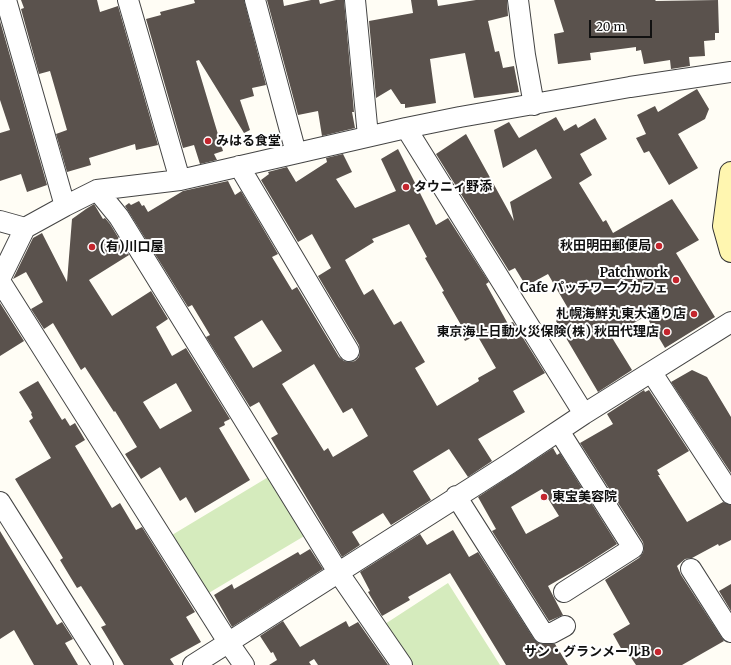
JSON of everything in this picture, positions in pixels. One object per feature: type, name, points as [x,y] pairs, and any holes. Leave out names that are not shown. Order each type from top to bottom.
[{"type":"street","points":[[6,0],[65,206]]},
{"type":"street","points":[[128,0],[180,180]]},
{"type":"street","points":[[255,0],[296,153]]},
{"type":"street","points":[[355,0],[368,136]]},
{"type":"street","points":[[518,0],[525,55],[534,105]]},
{"type":"street","points":[[244,665],[228,642],[0,280],[26,228],[97,190],[180,180],[406,128],[630,87],[731,72]]},
{"type":"street","points":[[406,128],[584,414]]},
{"type":"street","points":[[239,166],[349,352]]},
{"type":"street","points":[[731,173],[724,226],[731,251]]},
{"type":"street","points":[[97,190],[119,217],[338,572],[402,665]]},
{"type":"street","points":[[0,221],[26,228]]},
{"type":"street","points":[[193,665],[456,496],[510,464],[584,414],[652,373],[731,322]]},
{"type":"street","points":[[652,373],[731,494]]},
{"type":"street","points":[[559,431],[633,548],[564,592]]},
{"type":"street","points":[[456,496],[543,633],[552,633],[565,626]]},
{"type":"street","points":[[0,502],[103,665]]},
{"type":"street","points":[[691,569],[731,632]]},
{"type":"green space","points":[[270,476],[306,535],[207,594],[172,535]]},
{"type":"green space","points":[[448,583],[500,665],[411,665],[385,624]]},
{"type":"building","points":[[21,0],[97,0],[100,12],[118,6],[158,145],[136,150],[135,144],[89,158],[91,165],[67,172],[56,134],[67,130],[50,71],[39,74],[21,9],[24,8]]},
{"type":"building","points":[[194,0],[244,0],[266,85],[252,88],[254,96],[240,100],[250,130],[244,133],[199,60],[196,61],[223,151],[214,154],[217,160],[200,164],[194,145],[183,148],[146,19],[161,15],[160,12],[195,3]]},
{"type":"building","points":[[267,0],[283,0],[284,6],[311,0],[319,0],[320,4],[336,0],[344,0],[354,112],[352,112],[355,128],[322,136],[318,111],[298,115]]},
{"type":"building","points":[[411,0],[437,0],[438,6],[476,0],[507,0],[508,16],[488,21],[495,52],[499,51],[503,68],[514,66],[519,92],[474,98],[465,53],[430,59],[436,103],[405,108],[405,104],[401,104],[391,89],[376,98],[369,21],[413,13]]},
{"type":"building","points":[[554,0],[718,0],[719,33],[715,33],[715,40],[704,41],[705,56],[689,57],[690,66],[671,69],[670,60],[644,64],[641,50],[636,51],[636,47],[590,53],[591,60],[558,64],[554,34],[564,32]]},
{"type":"building","points":[[0,21],[47,185],[27,192],[21,174],[0,181],[0,133],[10,130],[0,100]]},
{"type":"building","points":[[697,89],[709,109],[705,119],[678,134],[698,168],[669,185],[649,151],[644,153],[636,138],[646,134],[637,115],[655,106],[658,112]]},
{"type":"building","points":[[556,117],[564,131],[576,124],[578,128],[595,118],[607,139],[580,154],[592,175],[579,183],[603,222],[606,220],[613,233],[672,199],[699,240],[676,253],[715,317],[665,348],[646,316],[611,336],[632,370],[598,392],[556,321],[556,317],[569,310],[548,274],[526,286],[515,268],[509,271],[436,154],[466,134],[514,221],[510,202],[552,178],[536,149],[503,168],[494,130],[509,122],[519,138]]},
{"type":"building","points":[[398,149],[436,225],[448,218],[489,282],[486,284],[508,324],[513,322],[545,373],[513,391],[525,412],[478,439],[492,461],[468,477],[449,449],[413,471],[431,500],[391,525],[383,513],[352,532],[360,545],[342,557],[271,438],[278,434],[259,402],[250,407],[206,337],[210,335],[192,305],[188,307],[125,206],[129,203],[131,205],[139,201],[142,206],[144,205],[148,212],[183,191],[228,181],[235,195],[241,191],[278,254],[272,257],[292,290],[297,287],[339,357],[344,361],[350,362],[355,361],[359,357],[359,345],[318,276],[331,268],[312,234],[298,242],[261,180],[269,174],[268,172],[287,167],[296,182],[327,162],[326,158],[343,154],[352,172],[336,179],[355,208],[396,191],[381,159]],"holes":[[[409,224],[427,257],[425,258],[444,291],[442,292],[461,325],[457,327],[465,341],[477,335],[496,368],[478,378],[479,381],[437,406],[415,368],[425,362],[401,321],[394,325],[373,289],[364,295],[345,260],[374,242],[372,239]],[[262,320],[282,351],[253,368],[234,337]],[[314,364],[343,413],[352,408],[368,436],[333,457],[328,448],[324,451],[282,384]]]},
{"type":"building","points":[[94,204],[103,219],[105,218],[110,224],[129,255],[89,280],[112,316],[151,291],[168,319],[156,327],[172,356],[186,348],[230,419],[224,422],[225,425],[219,428],[250,480],[195,513],[186,497],[180,501],[160,467],[141,479],[125,454],[137,447],[115,411],[114,412],[85,367],[81,370],[53,323],[44,329],[31,309],[43,302],[26,272],[13,279],[33,238],[42,233],[67,282],[72,219]],"holes":[[[176,383],[192,411],[160,429],[143,402]]]},
{"type":"building","points":[[0,303],[24,341],[0,356]]},
{"type":"building","points":[[692,370],[707,377],[731,417],[731,473],[671,382]]},
{"type":"building","points":[[38,381],[62,420],[65,418],[70,426],[75,423],[85,440],[75,446],[112,508],[120,503],[136,530],[142,527],[195,612],[186,617],[201,642],[170,659],[174,665],[124,665],[101,627],[106,625],[81,586],[77,588],[60,560],[63,558],[15,479],[51,458],[29,421],[33,418],[32,413],[19,392]]},
{"type":"building","points":[[644,390],[645,392],[649,390],[689,451],[657,470],[660,475],[658,475],[687,522],[723,502],[731,505],[731,540],[719,546],[718,544],[692,558],[685,559],[677,566],[681,575],[724,641],[682,665],[636,665],[628,653],[626,654],[624,650],[622,650],[613,634],[630,624],[605,580],[639,558],[643,553],[644,547],[643,542],[580,443],[613,424],[607,414]]},
{"type":"building","points":[[553,448],[557,455],[560,453],[617,544],[548,586],[563,615],[549,621],[492,531],[496,529],[478,497]],"holes":[[[542,489],[559,516],[526,534],[511,507]]]},
{"type":"building","points":[[453,530],[469,557],[478,552],[534,639],[538,643],[555,644],[568,665],[506,665],[450,573],[408,597],[410,600],[382,616],[368,592],[370,591],[360,572],[420,534],[427,545]]},
{"type":"building","points":[[0,531],[57,625],[62,622],[73,639],[65,643],[78,665],[34,665],[14,630],[0,639]]},
{"type":"building","points":[[310,549],[323,569],[232,627],[214,595],[232,584],[234,589],[298,552],[300,555]]},
{"type":"building","points":[[731,584],[731,611],[719,591]]},
{"type":"building","points":[[283,621],[300,647],[346,621],[349,627],[358,622],[388,665],[318,665],[314,659],[309,662],[311,665],[269,665],[277,660],[273,652],[271,653],[260,636]]},
{"type":"place","name":"みはる食堂","points":[[208,141]]},
{"type":"place","name":"タウニィ野添","points":[[406,187]]},
{"type":"place","name":"秋田明田郵便局","points":[[659,246]]},
{"type":"place","name":"(有)川口屋","points":[[92,247]]},
{"type":"place","name":"Patchwork Cafe パッチワークカフェ","points":[[676,280]]},
{"type":"place","name":"札幌海鮮丸東大通り店","points":[[694,314]]},
{"type":"place","name":"東京海上日動火災保険(株) 秋田代理店","points":[[667,332]]},
{"type":"place","name":"東宝美容院","points":[[544,497]]},
{"type":"place","name":"サン・グランメールB","points":[[658,652]]}]
